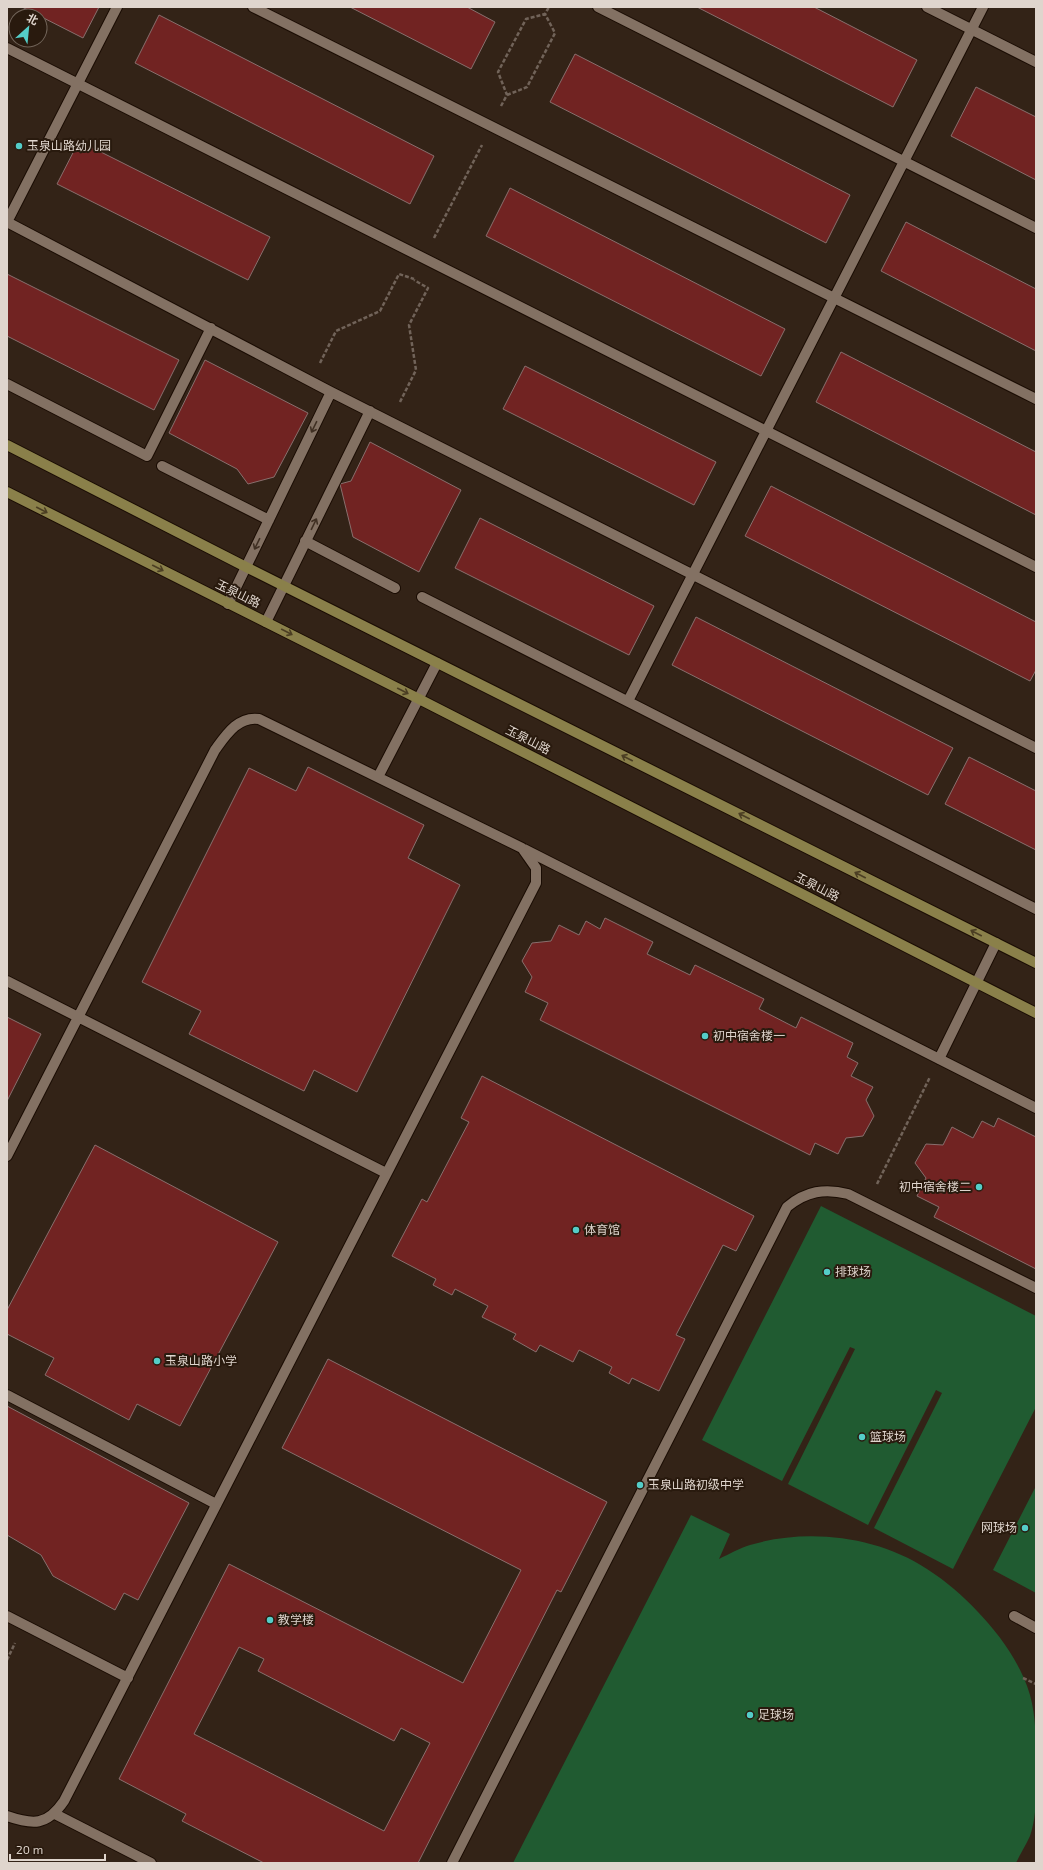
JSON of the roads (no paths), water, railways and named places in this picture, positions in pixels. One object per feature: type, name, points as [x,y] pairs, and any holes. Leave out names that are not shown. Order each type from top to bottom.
[{"type":"street","points":[[7,445],[246,567],[1036,963]]},
{"type":"street","name":"玉泉山路","points":[[7,492],[419,699],[1036,1013]]},
{"type":"lane","points":[[117,7],[7,222],[311,382],[1036,748]]},
{"type":"lane","points":[[253,7],[1036,399]]},
{"type":"lane","points":[[598,7],[1036,228]]},
{"type":"lane","points":[[928,7],[1036,62]]},
{"type":"lane","points":[[628,701],[983,7]]},
{"type":"lane","points":[[7,48],[1036,567]]},
{"type":"lane","points":[[7,384],[148,456],[210,328]]},
{"type":"lane","points":[[228,604],[331,392]]},
{"type":"lane","points":[[266,622],[370,411]]},
{"type":"lane","points":[[162,466],[269,520]]},
{"type":"lane","points":[[306,541],[395,588]]},
{"type":"lane","points":[[422,597],[1036,909]]},
{"type":"lane","points":[[378,777],[437,663]]},
{"type":"lane","points":[[7,1156],[215,750],[230,730],[249,717],[259,719],[522,848],[1036,1108]]},
{"type":"lane","points":[[7,1816],[26,1823],[42,1821],[56,1814],[64,1801],[536,883],[536,868],[522,848]]},
{"type":"lane","points":[[939,1059],[996,943]]},
{"type":"lane","points":[[7,981],[77,1018],[386,1174]]},
{"type":"lane","points":[[452,1863],[781,1217],[794,1202],[815,1191],[837,1191],[868,1202],[1036,1288]]},
{"type":"lane","points":[[7,1395],[216,1504]]},
{"type":"lane","points":[[7,1616],[128,1678]]},
{"type":"lane","points":[[1014,1616],[1036,1628]]},
{"type":"lane","points":[[56,1814],[151,1863]]},
{"type":"place","name":"玉泉山路幼儿园","points":[[19,146]]},
{"type":"place","name":"初中宿舍楼一","points":[[705,1036]]},
{"type":"place","name":"初中宿舍楼二","points":[[979,1187]]},
{"type":"place","name":"体育馆","points":[[576,1230]]},
{"type":"place","name":"排球场","points":[[827,1272]]},
{"type":"place","name":"玉泉山路小学","points":[[157,1361]]},
{"type":"place","name":"篮球场","points":[[862,1437]]},
{"type":"place","name":"玉泉山路初级中学","points":[[640,1485]]},
{"type":"place","name":"网球场","points":[[1025,1528]]},
{"type":"place","name":"教学楼","points":[[270,1620]]},
{"type":"place","name":"足球场","points":[[750,1715]]}]
